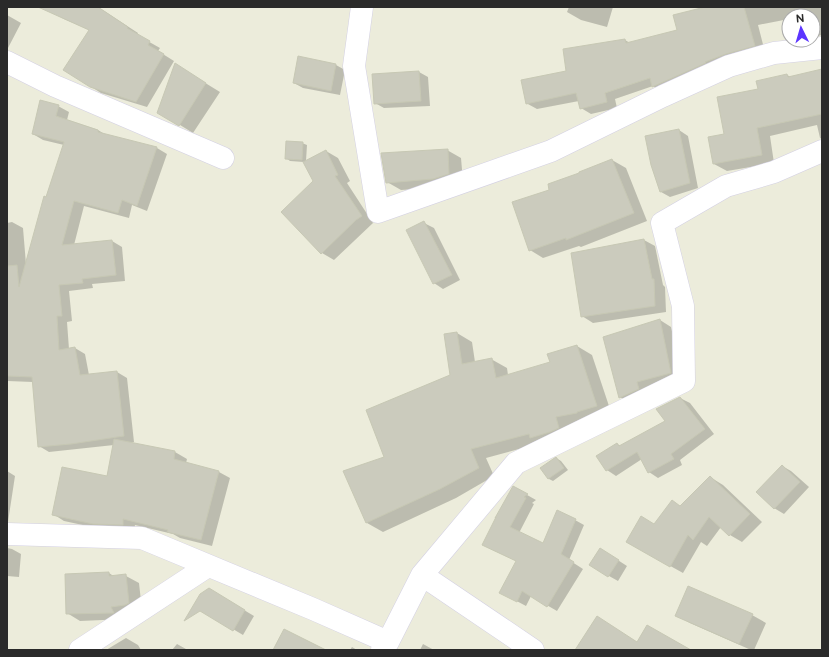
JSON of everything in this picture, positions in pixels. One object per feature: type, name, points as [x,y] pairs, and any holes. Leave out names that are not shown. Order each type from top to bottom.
[{"type":"street","points":[[362,7],[354,66],[378,212],[550,151],[729,66],[774,54],[822,48]]},
{"type":"street","points":[[7,62],[55,86],[223,158]]},
{"type":"street","points":[[7,534],[142,538],[313,609],[384,646],[422,575],[516,463],[684,382],[683,306],[662,223],[726,186],[774,172],[822,151]]},
{"type":"street","points":[[80,650],[208,566]]},
{"type":"street","points":[[422,575],[531,649]]},
{"type":"building","points":[[38,7],[98,7],[128,27],[127,28],[150,41],[148,45],[164,54],[136,102],[90,87],[63,70],[89,30]]},
{"type":"building","points":[[705,7],[744,7],[755,46],[726,54],[705,62],[706,63],[652,87],[650,78],[605,93],[607,102],[580,109],[576,93],[526,104],[521,80],[566,71],[563,49],[625,39],[626,43],[677,30],[673,15]]},
{"type":"building","points":[[298,56],[336,64],[331,91],[293,83]]},
{"type":"building","points":[[175,63],[206,83],[179,126],[157,113]]},
{"type":"building","points":[[822,69],[822,114],[757,128],[762,155],[713,164],[708,137],[724,134],[717,97],[758,89],[756,81],[787,74],[788,77]]},
{"type":"building","points":[[419,71],[421,101],[374,104],[372,74]]},
{"type":"building","points":[[40,100],[59,105],[56,116],[98,130],[98,132],[157,147],[137,206],[122,200],[118,213],[74,201],[62,245],[112,240],[116,275],[82,279],[83,283],[59,285],[62,316],[57,316],[59,350],[75,347],[80,375],[117,371],[124,436],[71,444],[38,447],[32,377],[7,376],[7,266],[17,265],[19,287],[44,196],[46,197],[64,142],[32,134]]},
{"type":"building","points":[[679,129],[690,183],[660,192],[651,165],[645,136]]},
{"type":"building","points":[[286,141],[303,142],[302,160],[285,159]]},
{"type":"building","points":[[448,149],[449,174],[433,179],[386,183],[381,153]]},
{"type":"building","points":[[326,150],[338,175],[335,176],[362,216],[321,254],[281,212],[313,181],[303,162]]},
{"type":"building","points":[[612,159],[634,213],[566,240],[566,238],[529,251],[512,202],[549,190],[548,184]]},
{"type":"building","points":[[424,221],[452,275],[433,284],[406,230]]},
{"type":"building","points":[[644,239],[652,279],[654,279],[655,306],[581,317],[571,253]]},
{"type":"building","points":[[660,319],[671,373],[637,382],[639,389],[619,398],[603,337]]},
{"type":"building","points":[[457,332],[462,364],[492,358],[496,378],[550,362],[547,354],[577,345],[597,406],[577,413],[556,417],[559,428],[550,432],[530,438],[529,434],[471,449],[479,468],[440,489],[366,523],[343,471],[384,457],[366,410],[450,375],[444,334]]},
{"type":"building","points":[[680,397],[705,429],[671,454],[674,459],[648,473],[637,452],[606,471],[596,456],[617,443],[619,446],[665,421],[656,409]]},
{"type":"building","points":[[114,439],[175,451],[174,459],[219,471],[201,540],[123,519],[123,525],[93,524],[52,515],[62,467],[107,476]]},
{"type":"building","points":[[556,457],[564,468],[548,479],[540,468]]},
{"type":"building","points":[[782,465],[800,482],[774,509],[756,492]]},
{"type":"building","points":[[710,476],[750,514],[729,536],[709,517],[693,540],[688,535],[670,567],[626,542],[641,516],[654,524],[672,500],[680,506]]},
{"type":"building","points":[[513,486],[528,494],[524,497],[526,498],[510,527],[543,543],[557,510],[576,519],[561,554],[574,562],[547,607],[522,591],[517,602],[499,593],[516,561],[482,545]]},
{"type":"building","points":[[600,548],[619,560],[608,577],[589,565]]},
{"type":"building","points":[[109,572],[109,576],[126,574],[129,603],[111,607],[114,613],[66,614],[65,574]]},
{"type":"building","points":[[688,586],[753,614],[739,644],[675,616]]},
{"type":"building","points":[[209,588],[245,610],[233,631],[200,611],[184,621],[200,594]]},
{"type":"building","points":[[597,616],[637,642],[647,625],[691,650],[575,650]]},
{"type":"building","points":[[284,629],[326,650],[273,650]]}]
